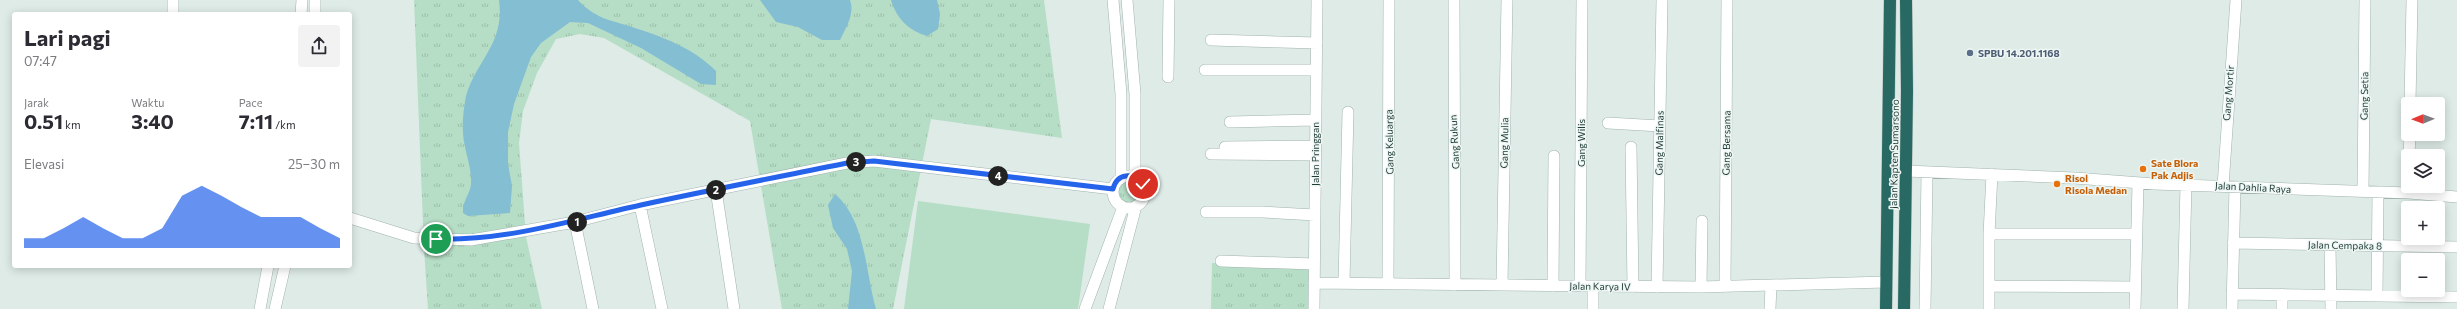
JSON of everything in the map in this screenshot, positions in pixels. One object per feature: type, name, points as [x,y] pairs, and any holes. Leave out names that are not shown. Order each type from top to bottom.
[{"type":"highway","name":"Jalan Kapten Sumarsono","points":[[1886,309],[1890,0]]},
{"type":"highway","name":"Jalan Kapten Sumarsono","points":[[1904,309],[1906,0]]},
{"type":"street","points":[[173,0],[173,12]]},
{"type":"street","points":[[301,12],[302,0]]},
{"type":"street","points":[[315,0],[315,12]]},
{"type":"street","points":[[1113,0],[1121,94],[1121,177],[1113,189],[1114,200],[1122,207],[1136,206]]},
{"type":"street","points":[[1127,0],[1135,94],[1135,177]]},
{"type":"street","points":[[1168,77],[1169,0]]},
{"type":"street","name":"Jalan Pringgan","points":[[1314,309],[1317,0]]},
{"type":"street","name":"Gang Keluarga","points":[[1388,284],[1390,0]]},
{"type":"street","name":"Gang Rukun","points":[[1454,0],[1455,285]]},
{"type":"street","name":"Gang Mulia","points":[[1502,285],[1507,0]]},
{"type":"street","name":"Gang Wilis","points":[[1580,286],[1582,0]]},
{"type":"street","name":"Gang Malfinas","points":[[1656,287],[1662,0]]},
{"type":"street","name":"Gang Bersama","points":[[1725,287],[1727,0]]},
{"type":"street","name":"Gang Mortir","points":[[2223,186],[2236,0]]},
{"type":"street","name":"Gang Setia","points":[[2363,191],[2365,0]]},
{"type":"street","points":[[2410,97],[2412,0]]},
{"type":"street","points":[[1211,40],[1317,43]]},
{"type":"street","points":[[1205,70],[1316,70]]},
{"type":"street","points":[[1344,283],[1348,112]]},
{"type":"street","points":[[1230,122],[1315,120]]},
{"type":"street","points":[[1608,123],[1660,126]]},
{"type":"street","points":[[1225,147],[1315,150]]},
{"type":"street","points":[[1632,147],[1633,287]]},
{"type":"street","points":[[1211,154],[1315,150]]},
{"type":"street","points":[[1553,286],[1554,156]]},
{"type":"street","points":[[352,219],[414,238],[471,240],[574,222],[640,205],[847,163],[874,161],[1113,189]]},
{"type":"street","name":"Jalan Dahlia Raya","points":[[1906,171],[2235,187],[2378,192],[2401,190]]},
{"type":"street","points":[[1925,309],[1927,173]]},
{"type":"street","points":[[1990,309],[1989,234],[1992,174]]},
{"type":"street","points":[[1110,309],[1136,206],[1145,194],[1143,184],[1135,177],[1121,177]]},
{"type":"street","points":[[2135,309],[2138,183]]},
{"type":"street","points":[[2183,309],[2186,184]]},
{"type":"street","points":[[2232,309],[2235,187]]},
{"type":"street","points":[[716,190],[734,309]]},
{"type":"street","points":[[2377,296],[2378,192]]},
{"type":"street","name":"Jalan Dahlia Raya","points":[[2433,193],[2457,197]]},
{"type":"street","points":[[640,205],[662,309]]},
{"type":"street","points":[[1086,309],[1122,207]]},
{"type":"street","points":[[1206,212],[1263,212],[1315,215]]},
{"type":"street","points":[[1701,287],[1702,221]]},
{"type":"street","points":[[574,222],[593,309]]},
{"type":"street","points":[[1989,234],[2136,234]]},
{"type":"street","name":"Jalan Cempaka 8","points":[[2233,243],[2457,247]]},
{"type":"street","points":[[2330,245],[2331,309]]},
{"type":"street","points":[[1221,261],[1314,264]]},
{"type":"street","points":[[260,309],[268,268]]},
{"type":"street","points":[[274,309],[284,268]]},
{"type":"street","name":"Jalan Karya IV","points":[[1314,283],[1725,287],[1886,282]]},
{"type":"street","points":[[1770,309],[1771,285]]},
{"type":"street","points":[[1593,286],[1593,309]]},
{"type":"street","points":[[1989,286],[2135,287]]},
{"type":"street","points":[[2232,294],[2457,297]]},
{"type":"street","points":[[2282,294],[2282,309]]},
{"type":"green space","points":[[414,0],[1044,0],[1062,138],[931,119],[893,309],[782,309],[750,121],[604,38],[580,34],[556,39],[537,73],[523,111],[519,143],[526,237],[542,309],[428,309],[424,248]]},
{"type":"green space","points":[[1125,180],[1133,180],[1140,187],[1140,195],[1133,202],[1125,202],[1118,195],[1118,187]]},
{"type":"green space","points":[[918,201],[1090,224],[1078,309],[904,309]]},
{"type":"green space","points":[[1212,263],[1310,263],[1310,309],[1211,309]]},
{"type":"water","points":[[499,0],[578,0],[596,15],[655,35],[677,44],[698,56],[716,71],[716,85],[701,84],[641,48],[588,23],[570,22],[541,43],[531,57],[514,104],[508,132],[508,164],[512,186],[510,213],[468,216],[463,213],[471,184],[463,133],[466,96],[471,83],[494,40],[500,15]]},
{"type":"water","points":[[760,0],[850,0],[851,15],[840,40],[822,40],[798,27],[776,22]]},
{"type":"water","points":[[891,0],[937,0],[940,14],[938,29],[927,36],[914,31],[904,23],[896,13]]},
{"type":"water","points":[[835,194],[845,205],[859,232],[876,309],[848,309],[852,271],[847,249],[833,228],[828,205]]},
{"type":"place","name":"SPBU 14.201.1168","points":[[1970,53]]},
{"type":"place","name":"Sate Blora Pak Adjis","points":[[2143,169]]},
{"type":"place","name":"Risol Risola Medan","points":[[2057,184]]},
{"type":"route","points":[[436,239],[471,240],[574,222],[640,205],[847,163],[874,161],[1113,189],[1117,180],[1121,177],[1130,175],[1135,177],[1143,184]]}]
